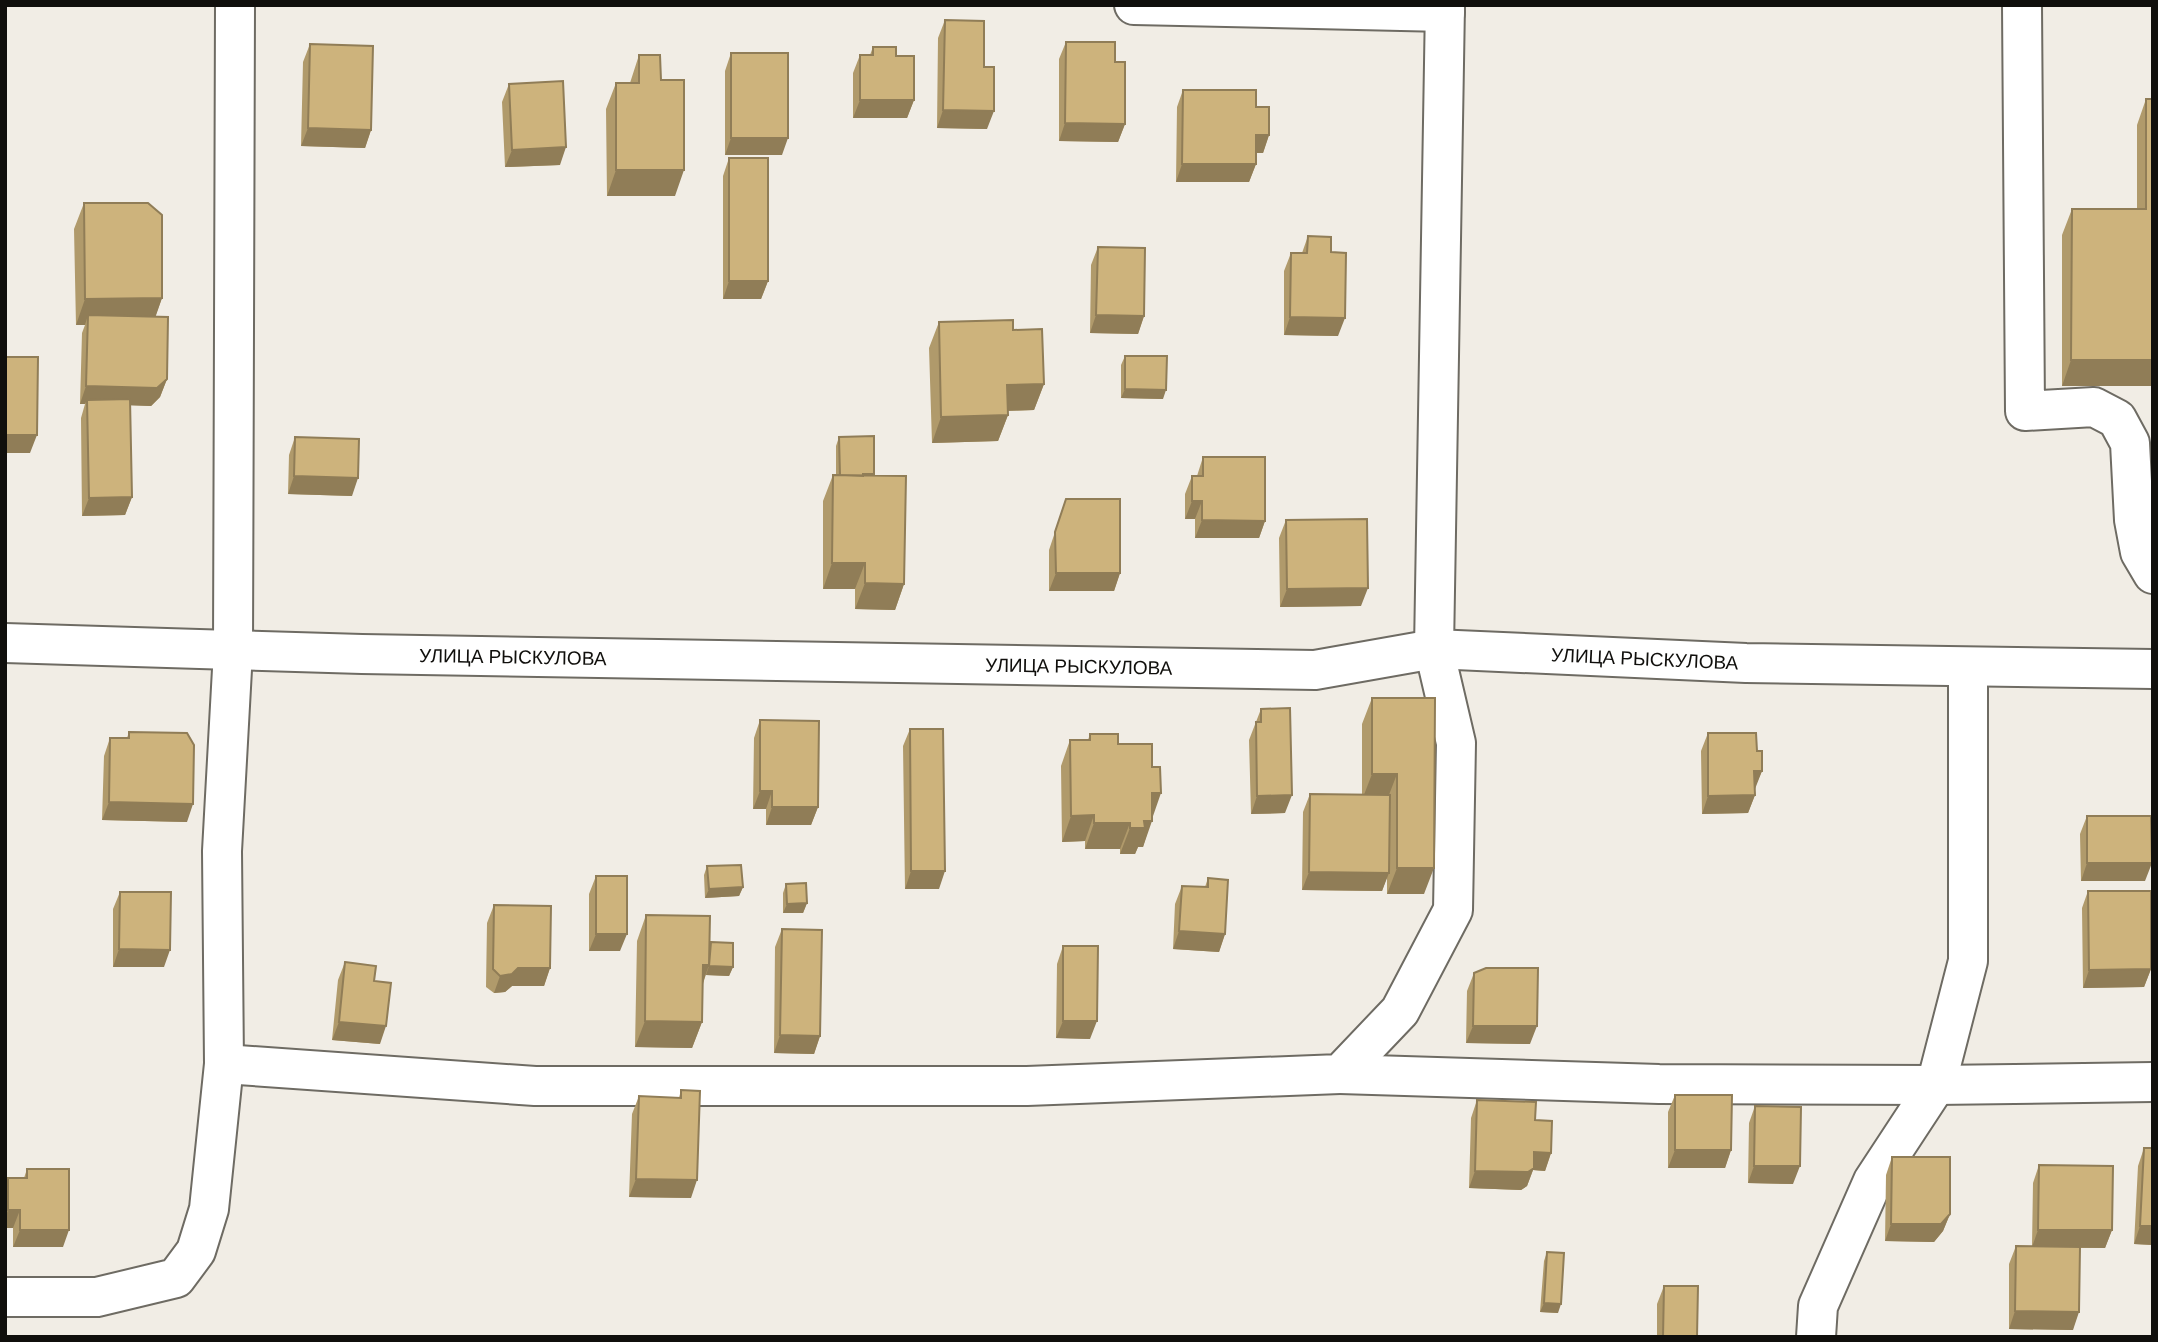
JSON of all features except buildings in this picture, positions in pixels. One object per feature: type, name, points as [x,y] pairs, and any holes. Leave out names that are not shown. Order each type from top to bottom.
[{"type":"street","points":[[5,1297],[97,1297],[176,1278],[196,1251],[209,1209],[224,1064],[222,851],[233,651],[235,5]]},
{"type":"street","points":[[1134,5],[1445,9],[1434,649],[1456,743],[1453,910],[1400,1011],[1340,1074]]},
{"type":"street","points":[[2022,5],[2025,411],[2094,407],[2117,419],[2130,443],[2134,520],[2140,552],[2153,574]]},
{"type":"street","name":"УЛИЦА РЫСКУЛОВА","points":[[5,643],[233,651],[1315,670],[1434,649],[1746,663],[2153,669]]},
{"type":"street","points":[[1816,1337],[1818,1306],[1873,1181],[1936,1086],[1968,961],[1968,667]]},
{"type":"street","points":[[224,1064],[535,1086],[1027,1086],[1340,1074],[1659,1084],[1936,1086],[2153,1082]]}]
